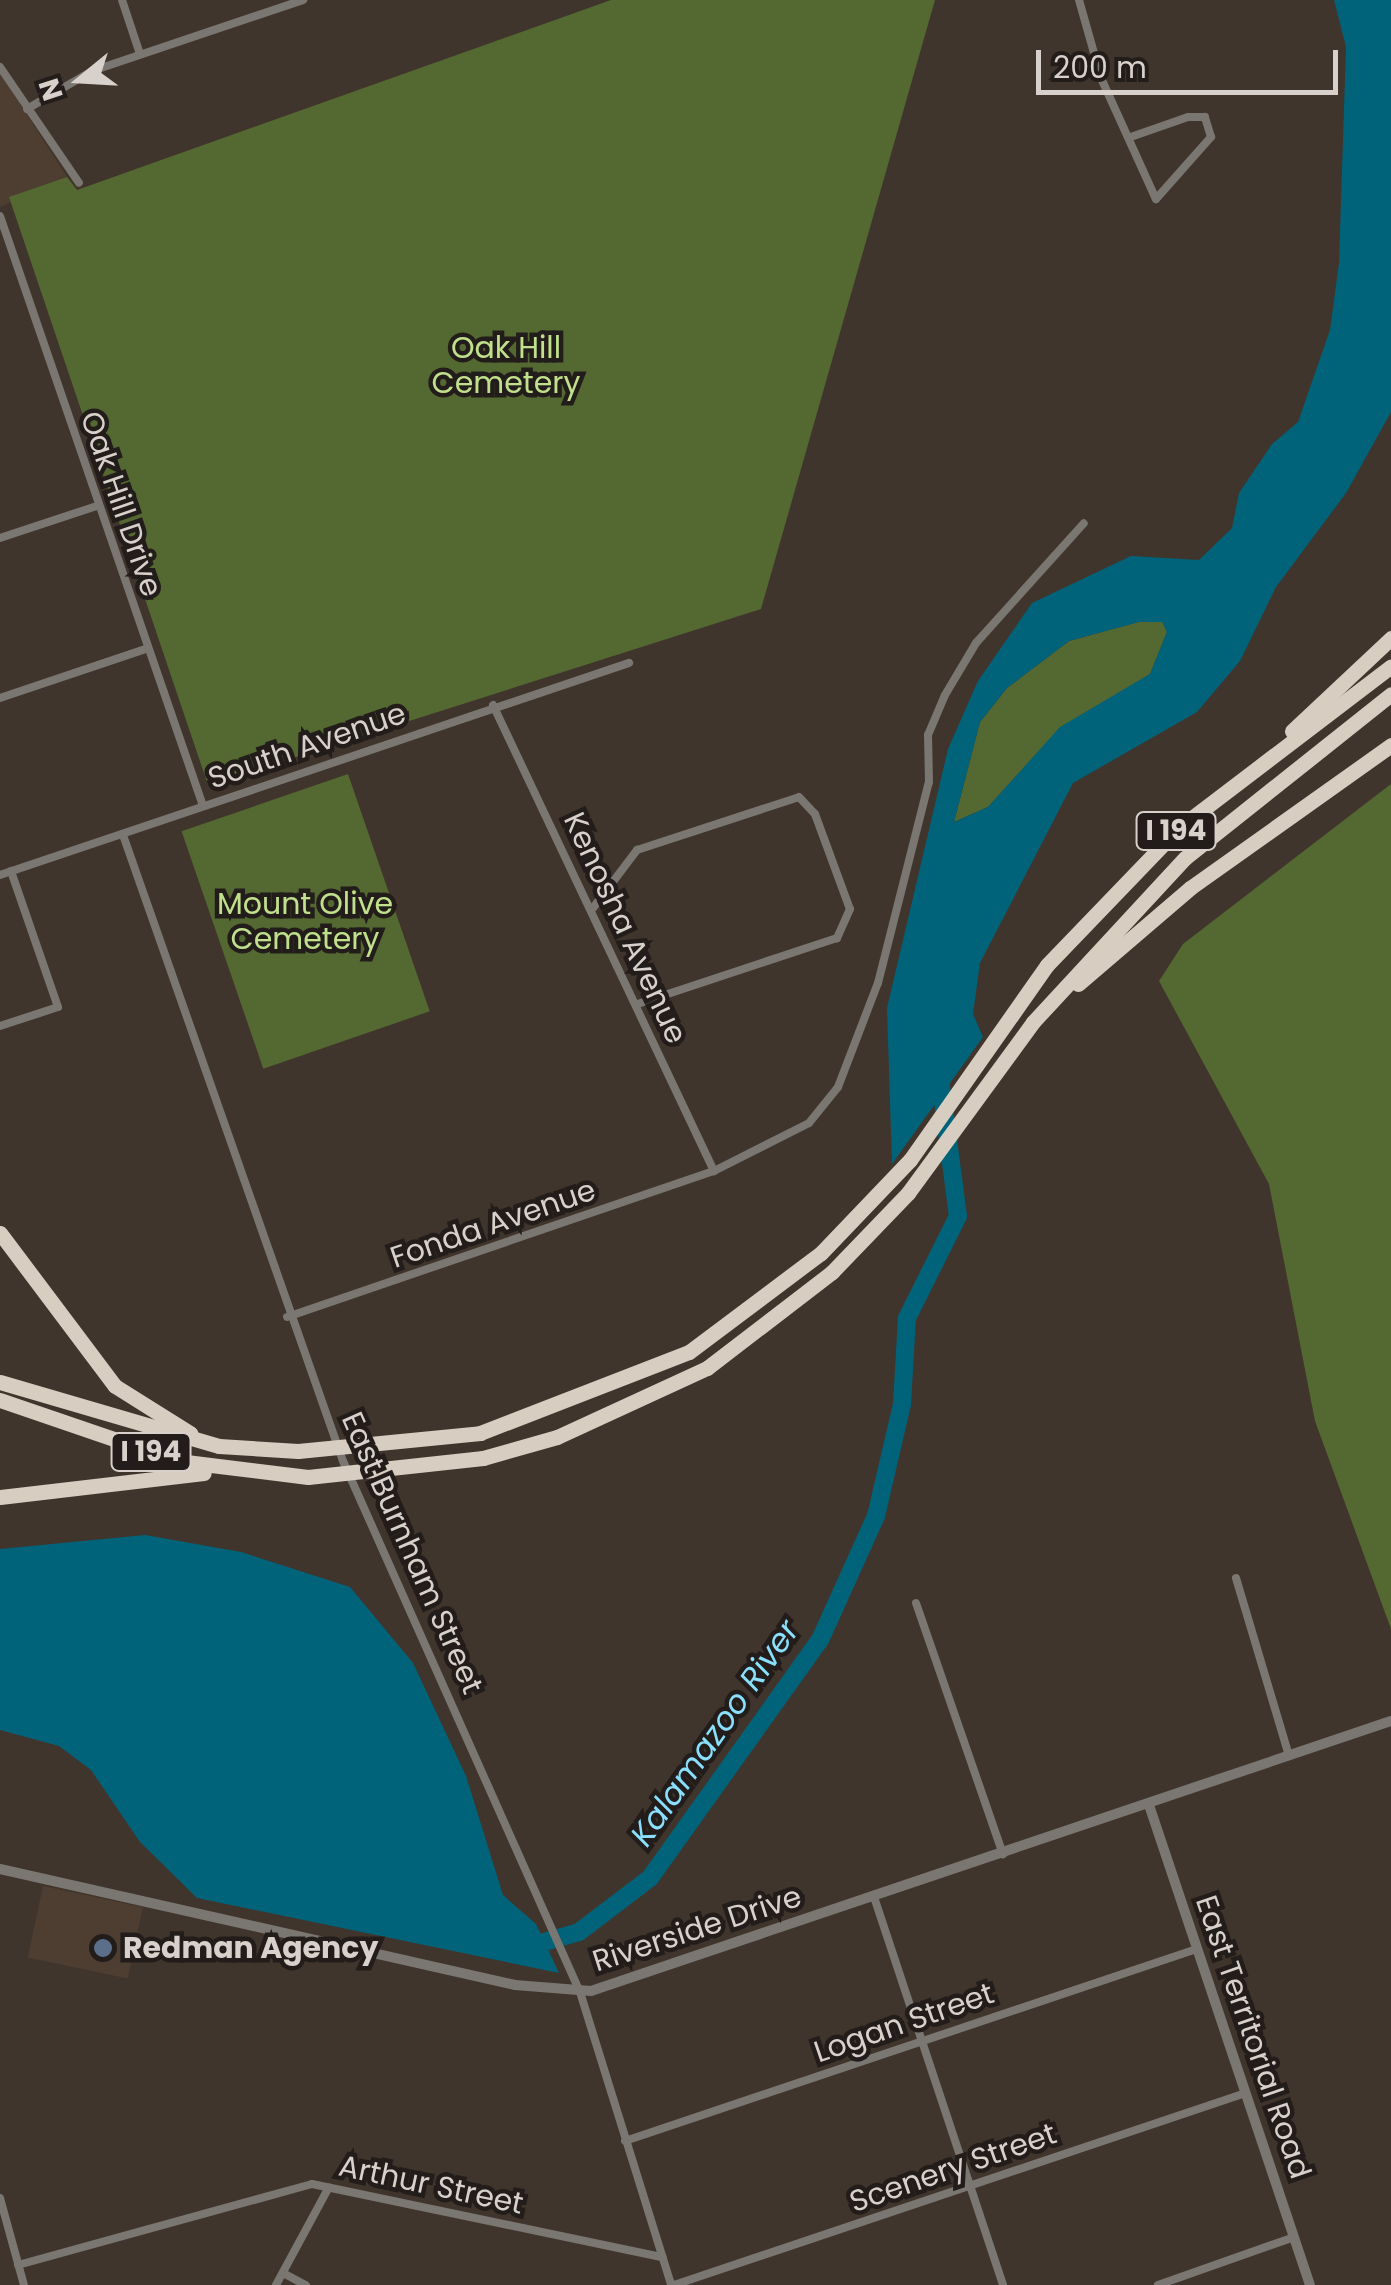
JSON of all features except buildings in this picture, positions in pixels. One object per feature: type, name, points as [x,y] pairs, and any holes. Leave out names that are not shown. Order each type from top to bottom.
[{"type":"highway","points":[[1223,794],[1391,638]]},
{"type":"highway","name":"I 194","points":[[0,1382],[216,1445],[298,1450],[421,1444],[556,1410],[689,1352],[821,1253],[878,1192],[1047,965],[1223,794],[1391,666]]},
{"type":"highway","name":"I 194","points":[[0,1400],[226,1472],[308,1476],[428,1469],[556,1437],[707,1368],[774,1323],[888,1214],[1034,1022],[1185,858],[1391,694]]},
{"type":"highway","points":[[1034,1022],[1190,888],[1391,745]]},
{"type":"highway","points":[[0,1233],[74,1338],[143,1410],[216,1445]]},
{"type":"highway","points":[[0,1497],[226,1472]]},
{"type":"street","points":[[122,0],[140,54]]},
{"type":"street","points":[[27,109],[140,54],[304,0]]},
{"type":"street","points":[[1079,0],[1102,80],[1132,137],[1156,200],[1211,136],[1205,117],[1188,117],[1132,137]]},
{"type":"street","points":[[0,67],[79,184]]},
{"type":"street","name":"Oak Hill Drive","points":[[0,216],[203,806]]},
{"type":"street","points":[[0,538],[97,506]]},
{"type":"street","name":"Fonda Avenue","points":[[288,1317],[714,1171],[808,1123],[838,1087],[878,983],[939,708],[976,643],[1084,524]]},
{"type":"street","points":[[0,698],[146,649]]},
{"type":"street","name":"South Avenue","points":[[0,875],[493,706],[630,664]]},
{"type":"street","name":"Kenosha Avenue","points":[[493,706],[593,908],[714,1171]]},
{"type":"street","points":[[593,908],[637,850],[799,797],[815,814],[850,909],[836,938],[638,1004]]},
{"type":"street","name":"East Burnham Street","points":[[123,835],[288,1317],[580,1992],[673,2285]]},
{"type":"street","points":[[0,1026],[58,1007],[11,871]]},
{"type":"street","points":[[1236,1578],[1289,1756]]},
{"type":"street","points":[[916,1603],[1003,1854]]},
{"type":"street","name":"Riverside Drive","points":[[0,1869],[580,1992],[1003,1854],[1391,1721]]},
{"type":"street","name":"East Territorial Road","points":[[1149,1805],[1310,2285]]},
{"type":"street","points":[[874,1897],[1003,2285]]},
{"type":"street","name":"Logan Street","points":[[625,2140],[1198,1949]]},
{"type":"street","name":"Scenery Street","points":[[673,2285],[1246,2093]]},
{"type":"street","name":"Arthur Street","points":[[18,2265],[298,2186],[329,2186],[662,2257]]},
{"type":"street","points":[[276,2285],[329,2186]]},
{"type":"street","points":[[0,2198],[24,2285]]},
{"type":"street","points":[[1158,2285],[1294,2238]]},
{"type":"street","points":[[283,2273],[306,2285]]},
{"type":"shaded area","points":[[0,73],[67,177],[0,207]]},
{"type":"shaded area","points":[[43,1886],[143,1907],[128,1979],[28,1957]]},
{"type":"green space","name":"Oak Hill Cemetery","points":[[611,0],[935,0],[761,609],[208,785],[9,197],[67,177],[77,190]]},
{"type":"green space","points":[[1138,622],[1163,622],[1167,632],[1150,674],[1060,728],[988,807],[954,822],[980,722],[1007,688],[1069,641]]},
{"type":"green space","name":"Mount Olive Cemetery","points":[[348,774],[430,1011],[263,1069],[182,831]]},
{"type":"green space","points":[[1391,784],[1391,1629],[1315,1421],[1269,1184],[1159,981],[1183,944]]},
{"type":"water","points":[[1334,0],[1391,0],[1391,412],[1346,493],[1276,587],[1240,661],[1197,712],[1073,783],[980,963],[973,1014],[983,1037],[892,1164],[887,1008],[948,749],[978,681],[1032,603],[1131,556],[1199,560],[1232,528],[1239,493],[1272,444],[1298,422],[1330,330],[1339,263],[1346,47]],"holes":[[[1139,622],[1162,622],[1167,632],[1150,674],[1060,727],[988,807],[954,822],[980,722],[1007,688],[1069,641]]]},
{"type":"water","points":[[145,1535],[241,1552],[350,1587],[413,1663],[466,1776],[503,1895],[536,1924],[559,1973],[197,1898],[140,1842],[91,1770],[59,1746],[0,1730],[0,1549]]},
{"type":"waterway","name":"Kalamazoo River","points":[[523,1948],[579,1932],[650,1878],[820,1640],[876,1516],[902,1404],[907,1318],[958,1216],[939,1071]]},
{"type":"place","name":"Redman Agency","points":[[103,1948]]}]
